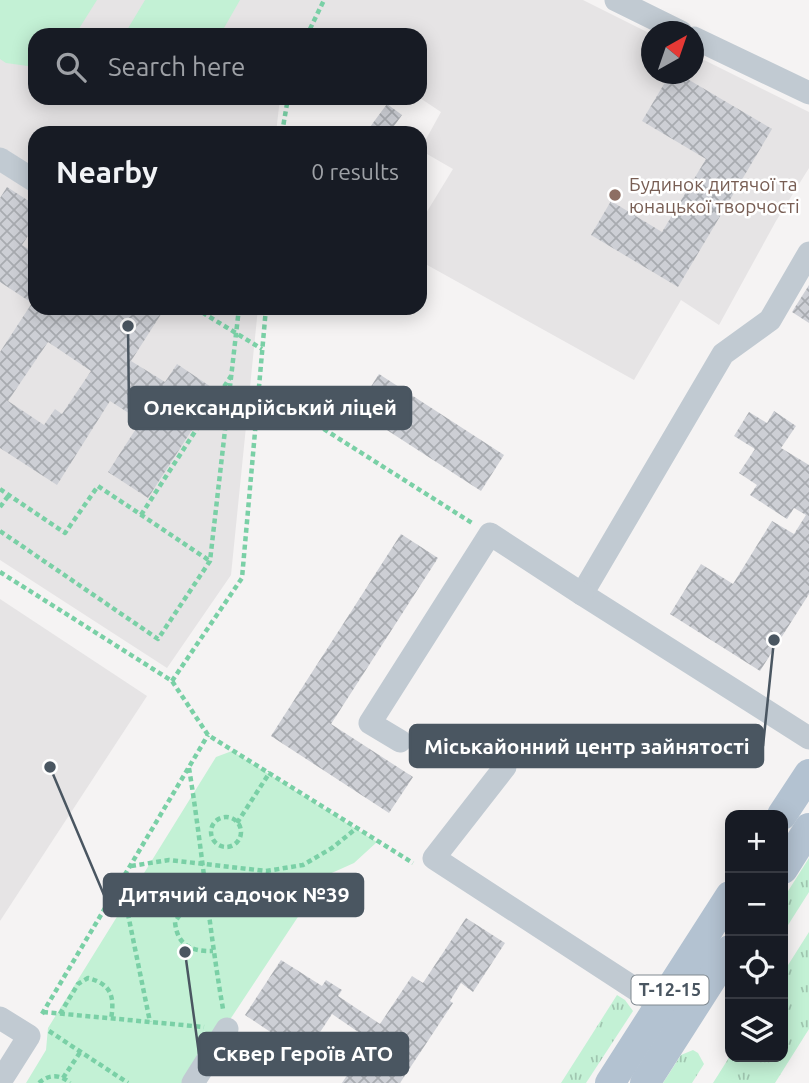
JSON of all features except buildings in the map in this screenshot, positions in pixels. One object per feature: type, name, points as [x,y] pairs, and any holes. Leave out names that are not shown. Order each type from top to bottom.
[{"type":"main road","points":[[785,810],[809,774]]},
{"type":"main road","points":[[788,861],[809,828]]},
{"type":"main road","name":"Т-12-15","points":[[614,1082],[725,905]]},
{"type":"main road","name":"Т-12-15","points":[[645,1083],[725,958]]},
{"type":"lane","points":[[616,0],[659,21]]},
{"type":"lane","points":[[704,43],[809,93]]},
{"type":"lane","points":[[0,159],[28,177]]},
{"type":"lane","points":[[582,594],[723,354],[771,320],[809,253]]},
{"type":"lane","points":[[400,741],[370,723],[490,534],[809,738]]},
{"type":"lane","points":[[505,767],[434,858],[660,1005]]},
{"type":"lane","points":[[0,1018],[33,1029],[0,1082]]},
{"type":"lane","points":[[193,1083],[227,1030]]},
{"type":"path","points":[[310,28],[324,0]]},
{"type":"path","points":[[283,126],[287,105]]},
{"type":"path","points":[[207,315],[262,349]]},
{"type":"path","points":[[0,531],[158,639],[210,561],[238,315]]},
{"type":"path","points":[[172,681],[242,578],[266,315]]},
{"type":"path","points":[[141,515],[231,376]]},
{"type":"path","points":[[259,388],[490,534]]},
{"type":"path","points":[[0,489],[65,533],[98,486],[210,561]]},
{"type":"path","points":[[0,507],[9,495]]},
{"type":"path","points":[[0,572],[172,681],[208,735],[416,864]]},
{"type":"path","points":[[128,1083],[81,1051],[33,1029],[208,735]]},
{"type":"path","points":[[43,1012],[227,1030],[213,951],[200,839],[188,768]]},
{"type":"path","points":[[237,822],[270,772]]},
{"type":"path","points":[[229,818],[240,827],[240,836],[231,847],[217,844],[212,836],[213,827],[219,820],[229,818]]},
{"type":"path","points":[[130,866],[169,860],[266,871],[303,864],[332,848],[358,827]]},
{"type":"path","points":[[200,839],[212,836]]},
{"type":"path","points":[[121,880],[150,1022]]},
{"type":"path","points":[[206,895],[186,906],[175,922],[176,936],[186,946],[202,952],[213,951]]},
{"type":"path","points":[[60,1014],[78,984],[88,978],[100,981],[108,988],[113,1004],[111,1019]]},
{"type":"path","points":[[64,1078],[81,1051]]},
{"type":"path","points":[[39,1083],[52,1076],[64,1078],[70,1083]]},
{"type":"shaded area","points":[[0,0],[583,0],[641,29],[641,84],[704,84],[704,60],[809,112],[809,168],[776,221],[719,325],[681,300],[634,380],[427,265],[427,212],[453,169],[427,154],[427,137],[441,112],[427,103],[427,28],[28,28],[28,105],[279,105],[277,126],[28,126],[28,315],[257,315],[231,575],[167,668],[0,560]]},
{"type":"shaded area","points":[[0,599],[147,696],[0,921]]},
{"type":"green space","points":[[0,0],[97,0],[79,28],[28,28],[28,66],[6,63],[0,59]]},
{"type":"green space","points":[[145,0],[240,0],[224,28],[128,28]]},
{"type":"green space","points":[[232,751],[377,842],[354,863],[325,876],[188,1083],[26,1083],[46,1050],[48,1028],[216,757]]},
{"type":"green space","points":[[809,858],[809,892],[788,925],[788,891]]},
{"type":"green space","points":[[809,932],[809,1029],[775,1083],[713,1083],[726,1062],[788,1062],[788,965]]},
{"type":"green space","points":[[617,995],[625,1000],[633,1011],[586,1083],[561,1083]]},
{"type":"green space","points":[[693,1050],[704,1064],[692,1083],[663,1083],[681,1055]]},
{"type":"place","name":"Будинок дитячої та юнацької творчості","points":[[615,195]]},
{"type":"place","name":"Олександрійський ліцей","points":[[128,326]]},
{"type":"place","name":"Міськайонний центр зайнятості","points":[[774,640]]},
{"type":"place","name":"Дитячий садочок №39","points":[[50,767]]},
{"type":"place","name":"Сквер Героїв АТО","points":[[185,952]]}]
